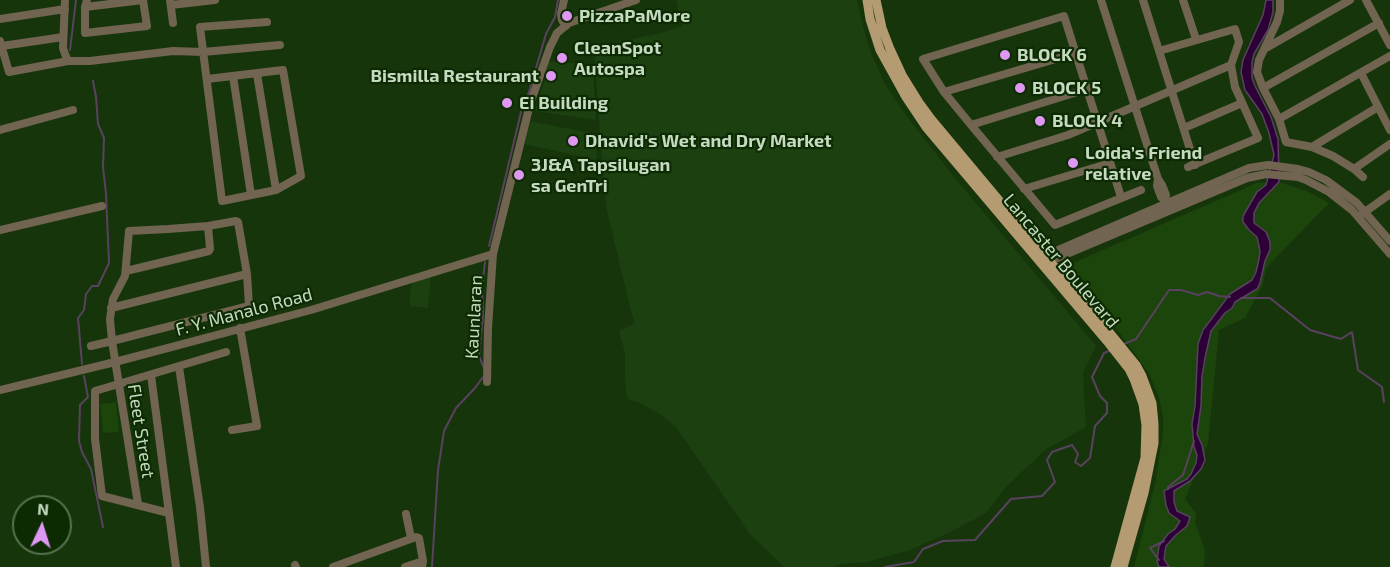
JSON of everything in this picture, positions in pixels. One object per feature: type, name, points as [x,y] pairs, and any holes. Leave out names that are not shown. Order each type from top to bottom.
[{"type":"main road","name":"Lancaster Boulevard","points":[[867,0],[870,19],[880,50],[926,127],[1044,259]]},
{"type":"main road","name":"Lancaster Boulevard","points":[[876,0],[882,28],[890,49],[902,75],[920,104],[1044,259],[1142,376],[1152,403],[1155,424],[1154,444],[1123,567]]},
{"type":"main road","name":"Lancaster Boulevard","points":[[1115,345],[1140,393],[1146,425],[1145,458],[1115,567]]},
{"type":"street","points":[[143,0],[147,26],[85,33],[86,3],[143,0]]},
{"type":"street","points":[[173,22],[170,3],[215,0]]},
{"type":"street","points":[[564,0],[561,14],[566,26],[636,0]]},
{"type":"street","points":[[1101,0],[1158,179],[1157,186],[1167,205]]},
{"type":"street","points":[[1143,0],[1159,51],[1184,128],[1192,166],[1258,138],[1235,87],[1231,65],[1239,42],[1235,29],[1159,51]]},
{"type":"street","points":[[1183,0],[1196,39]]},
{"type":"street","points":[[1280,0],[1277,22],[1257,66],[1259,78],[1279,119],[1286,142],[1312,147],[1354,169],[1363,177]]},
{"type":"street","points":[[1266,48],[1350,0]]},
{"type":"street","points":[[1366,0],[1390,45]]},
{"type":"street","points":[[0,19],[65,4],[63,37],[64,54],[68,61]]},
{"type":"street","points":[[1121,197],[1064,16],[923,59],[944,92],[970,125],[1055,225],[1141,190]]},
{"type":"street","points":[[207,79],[283,70],[301,176],[276,190],[222,201],[200,27],[267,22]]},
{"type":"street","points":[[1263,88],[1379,23]]},
{"type":"street","name":"Kaunlaran","points":[[487,382],[493,254],[530,104],[553,40],[557,33],[566,26]]},
{"type":"street","points":[[63,37],[1,43],[9,72],[68,61],[90,61],[173,51],[203,52],[280,45]]},
{"type":"street","points":[[944,92],[1076,52]]},
{"type":"street","points":[[1279,119],[1390,57]]},
{"type":"street","points":[[997,157],[1068,135],[1231,65]]},
{"type":"street","points":[[1361,73],[1390,130]]},
{"type":"street","points":[[258,74],[276,190]]},
{"type":"street","points":[[233,76],[251,195]]},
{"type":"street","points":[[970,125],[1087,89]]},
{"type":"street","points":[[1184,128],[1242,103]]},
{"type":"street","points":[[1312,147],[1378,107]]},
{"type":"street","points":[[0,130],[73,110]]},
{"type":"street","points":[[1354,169],[1390,144]]},
{"type":"street","points":[[1024,189],[1110,163]]},
{"type":"street","points":[[1044,259],[1167,205],[1268,169],[1284,171],[1322,188],[1362,214],[1390,241]]},
{"type":"street","points":[[1362,214],[1390,194]]},
{"type":"street","points":[[0,230],[102,206]]},
{"type":"street","points":[[1362,214],[1390,254]]},
{"type":"street","points":[[91,346],[249,306],[247,274],[239,224],[236,221],[208,226],[129,231],[126,271],[111,308],[247,274]]},
{"type":"street","points":[[126,271],[208,251],[210,249],[208,226]]},
{"type":"street","name":"F. Y. Manalo Road","points":[[0,390],[311,310],[493,254]]},
{"type":"street","name":"Fleet Street","points":[[111,308],[112,340],[138,504]]},
{"type":"street","points":[[232,430],[257,426],[240,328]]},
{"type":"street","points":[[169,513],[102,496],[95,439],[95,391],[226,352]]},
{"type":"street","points":[[179,367],[200,507],[206,567]]},
{"type":"street","points":[[151,375],[176,567]]},
{"type":"street","points":[[406,514],[411,538]]},
{"type":"street","points":[[333,567],[411,538],[419,538],[422,564],[405,567]]},
{"type":"shaded area","points":[[676,0],[857,0],[871,53],[884,82],[902,110],[954,177],[1096,346],[1083,373],[1086,427],[1045,450],[1005,488],[986,513],[910,550],[866,562],[833,567],[784,567],[750,534],[676,427],[660,414],[627,398],[625,352],[619,331],[635,323],[607,211],[594,47],[661,33],[682,26]]},
{"type":"shaded area","points":[[1266,0],[1273,0],[1273,12],[1268,30],[1254,54],[1252,78],[1271,117],[1278,139],[1279,182],[1259,203],[1254,213],[1254,223],[1266,232],[1270,250],[1257,289],[1235,302],[1211,331],[1202,376],[1197,434],[1205,460],[1201,469],[1190,481],[1174,491],[1177,511],[1190,517],[1187,526],[1166,546],[1164,559],[1169,567],[1159,567],[1157,561],[1159,546],[1180,521],[1169,513],[1164,491],[1187,479],[1196,463],[1197,455],[1192,424],[1198,344],[1203,330],[1230,294],[1252,280],[1259,259],[1257,237],[1243,222],[1243,216],[1257,192],[1266,185],[1274,155],[1262,114],[1245,90],[1241,72],[1243,60],[1263,15]]},
{"type":"shaded area","points":[[548,61],[593,65],[596,120],[535,111]]},
{"type":"shaded area","points":[[529,121],[597,134],[596,160],[524,144]]},
{"type":"shaded area","points":[[1279,182],[1309,192],[1329,203],[1266,268],[1263,284],[1245,318],[1219,330],[1208,444],[1185,499],[1196,513],[1195,522],[1205,550],[1204,567],[1134,567],[1155,484],[1163,432],[1159,397],[1149,373],[1099,305],[1065,270],[1066,266],[1257,183]]},
{"type":"shaded area","points":[[431,276],[428,308],[410,306],[410,291],[414,280]]},
{"type":"shaded area","points":[[116,402],[119,432],[103,433],[100,404]]},
{"type":"waterway","points":[[70,50],[76,0]]},
{"type":"waterway","points":[[489,246],[522,108],[546,34],[555,17],[558,0]]},
{"type":"waterway","points":[[82,364],[78,318],[84,310],[86,294],[92,286],[98,286],[109,263],[103,167],[104,138],[98,124],[93,81]]},
{"type":"waterway","points":[[484,368],[479,356],[485,262]]},
{"type":"waterway","points":[[1124,344],[1136,339],[1169,290],[1181,290],[1198,295],[1207,292],[1230,297]]},
{"type":"waterway","points":[[1241,298],[1270,298],[1310,330],[1341,339],[1352,332],[1358,370],[1382,387],[1384,402]]},
{"type":"waterway","points":[[885,567],[914,562],[923,549],[943,541],[975,540],[1011,499],[1042,496],[1055,482],[1047,460],[1052,452],[1072,445],[1078,454],[1075,462],[1081,466],[1090,458],[1095,426],[1107,413],[1107,403],[1100,396],[1092,377],[1104,353],[1111,350]]},
{"type":"waterway","points":[[84,376],[88,397],[80,405],[79,441],[91,469],[103,527]]},
{"type":"waterway","points":[[432,567],[438,470],[444,431],[456,408],[483,377]]},
{"type":"waterway","points":[[1168,489],[1183,475],[1194,441]]},
{"type":"waterway","points":[[1159,560],[1150,548],[1164,541]]},
{"type":"place","name":"PizzaPaMore","points":[[567,16]]},
{"type":"place","name":"BLOCK 6","points":[[1005,55]]},
{"type":"place","name":"CleanSpot Autospa","points":[[562,58]]},
{"type":"place","name":"Bismilla Restaurant","points":[[551,76]]},
{"type":"place","name":"BLOCK 5","points":[[1020,88]]},
{"type":"place","name":"Ei Building","points":[[507,103]]},
{"type":"place","name":"BLOCK 4","points":[[1040,121]]},
{"type":"place","name":"Dhavid's Wet and Dry Market","points":[[573,141]]},
{"type":"place","name":"Loida’s Friend relative","points":[[1073,163]]},
{"type":"place","name":"3J&A Tapsilugan sa GenTri","points":[[519,175]]}]
